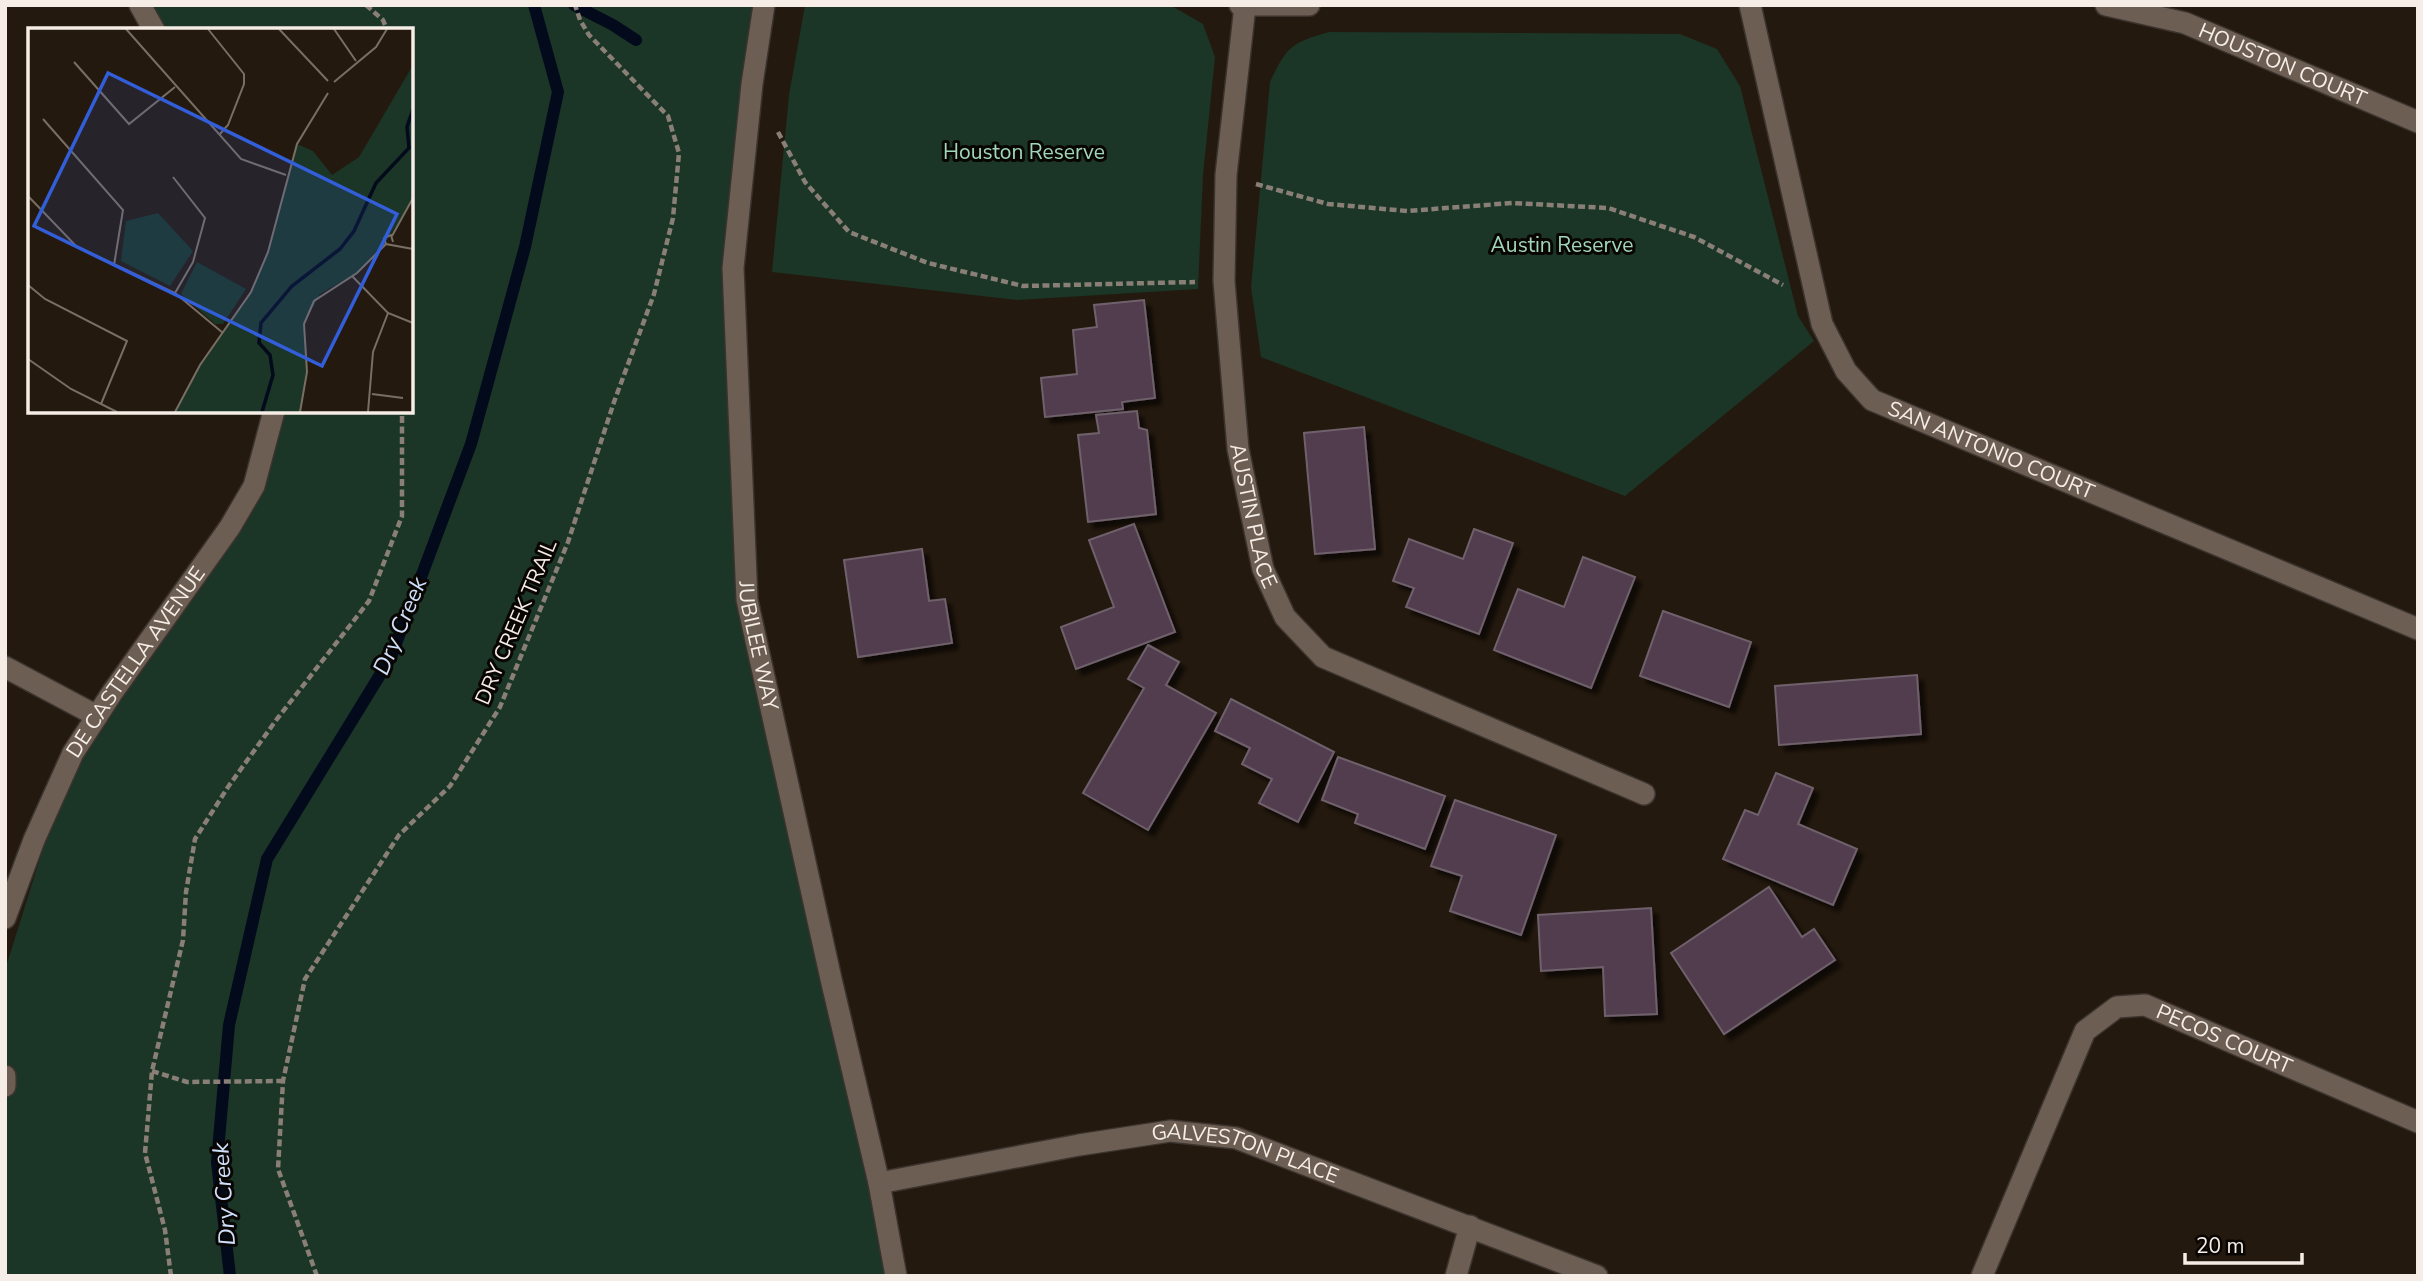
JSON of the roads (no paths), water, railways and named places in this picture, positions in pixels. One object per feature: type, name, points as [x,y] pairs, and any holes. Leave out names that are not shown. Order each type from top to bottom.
[{"type":"street","points":[[139,5],[153,28]]},
{"type":"street","name":"JUBILEE WAY","points":[[764,5],[751,84],[733,268],[747,600],[879,1183],[896,1276]]},
{"type":"street","points":[[1243,6],[1309,5]]},
{"type":"street","name":"SAN ANTONIO COURT","points":[[1750,5],[1822,324],[1846,371],[1872,400],[2418,629]]},
{"type":"street","name":"HOUSTON COURT","points":[[2106,5],[2185,23],[2418,122]]},
{"type":"street","name":"AUSTIN PLACE","points":[[1243,6],[1226,175],[1224,281],[1238,449],[1263,569],[1285,617],[1323,657],[1644,794]]},
{"type":"street","name":"DE CASTELLA AVENUE","points":[[5,918],[34,840],[72,753],[254,486],[273,413]]},
{"type":"street","points":[[5,667],[97,716]]},
{"type":"street","name":"PECOS COURT","points":[[1982,1276],[2085,1031],[2118,1007],[2145,1005],[2418,1122]]},
{"type":"street","points":[[5,1076],[5,1086]]},
{"type":"street","name":"GALVESTON PLACE","points":[[879,1183],[1079,1145],[1170,1131],[1236,1138],[1597,1276]]},
{"type":"street","points":[[1456,1276],[1470,1226]]},
{"type":"waterway","name":"Dry Creek","points":[[230,1276],[217,1162],[229,1025],[267,859],[391,657],[471,444],[525,247],[558,92],[534,5]]},
{"type":"waterway","points":[[574,5],[636,40]]},
{"type":"park label","name":"Houston Reserve","points":[[1024,152]]},
{"type":"park label","name":"Austin Reserve","points":[[1562,245]]}]
